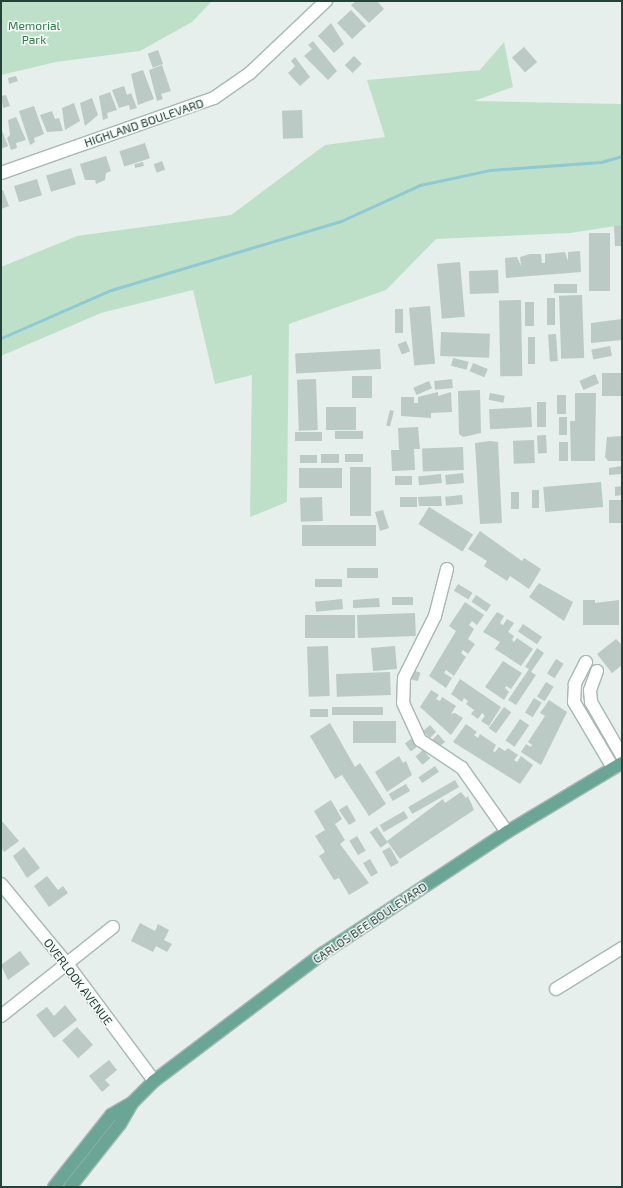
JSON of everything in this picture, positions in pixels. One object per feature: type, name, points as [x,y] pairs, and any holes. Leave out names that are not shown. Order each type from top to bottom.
[{"type":"main road","name":"CARLOS BEE BOULEVARD","points":[[70,1187],[120,1124],[132,1103],[154,1081],[367,922],[507,832],[618,766]]},
{"type":"main road","name":"CARLOS BEE BOULEVARD","points":[[54,1187],[110,1115],[132,1103]]},
{"type":"street","name":"HIGHLAND BOULEVARD","points":[[1,173],[214,98],[250,73],[326,1]]},
{"type":"street","points":[[447,569],[435,616],[404,678],[403,703],[420,740],[462,768],[507,832]]},
{"type":"street","points":[[586,662],[575,684],[574,702],[618,766]]},
{"type":"street","points":[[597,671],[590,690],[591,702],[622,756]]},
{"type":"street","name":"OVERLOOK AVENUE","points":[[1,884],[68,965],[154,1081]]},
{"type":"street","points":[[1,1016],[68,965],[113,927]]},
{"type":"street","points":[[556,989],[622,948]]},
{"type":"green space","name":"Memorial Park","points":[[1,1],[212,1],[192,22],[140,51],[56,62],[1,75]]},
{"type":"green space","points":[[504,42],[513,87],[474,101],[622,104],[622,225],[570,233],[436,239],[386,290],[289,324],[287,502],[250,517],[252,375],[215,384],[193,290],[101,313],[1,356],[1,267],[77,236],[231,215],[325,145],[385,137],[367,80],[480,70]]},
{"type":"building","points":[[356,1],[377,1],[384,9],[369,23],[351,5]]},
{"type":"building","points":[[351,10],[366,26],[352,39],[337,23]]},
{"type":"building","points":[[331,23],[344,44],[334,53],[318,36]]},
{"type":"building","points":[[313,41],[337,71],[328,80],[304,56],[312,49],[308,45]]},
{"type":"building","points":[[524,47],[537,62],[525,73],[512,57]]},
{"type":"building","points":[[158,50],[163,64],[153,68],[148,54]]},
{"type":"building","points":[[354,56],[362,64],[353,73],[345,65]]},
{"type":"building","points":[[295,57],[310,77],[300,86],[288,73],[295,66],[291,61]]},
{"type":"building","points":[[162,65],[171,91],[161,94],[163,99],[157,101],[149,70]]},
{"type":"building","points":[[143,70],[154,99],[138,105],[131,74]]},
{"type":"building","points":[[16,76],[18,81],[9,84],[8,78]]},
{"type":"building","points":[[124,86],[127,95],[131,93],[137,108],[130,110],[129,105],[119,108],[112,90]]},
{"type":"building","points":[[110,92],[117,110],[107,113],[108,118],[103,120],[99,96]]},
{"type":"building","points":[[6,95],[10,106],[3,108],[1,96]]},
{"type":"building","points":[[92,98],[98,115],[85,126],[80,103]]},
{"type":"building","points":[[74,103],[80,121],[65,130],[62,108]]},
{"type":"building","points":[[34,106],[44,134],[34,138],[35,142],[30,145],[19,111]]},
{"type":"building","points":[[302,110],[303,138],[283,139],[282,111]]},
{"type":"building","points":[[52,111],[55,119],[59,118],[63,131],[47,132],[40,115]]},
{"type":"building","points":[[16,117],[26,140],[16,143],[17,148],[11,150],[7,138],[10,135],[8,120]]},
{"type":"building","points":[[1,128],[8,146],[1,149]]},
{"type":"building","points":[[145,143],[150,158],[124,167],[119,151]]},
{"type":"building","points":[[106,156],[111,171],[106,173],[105,180],[96,184],[95,180],[85,180],[80,164]]},
{"type":"building","points":[[162,161],[165,169],[157,173],[154,164]]},
{"type":"building","points":[[143,162],[144,166],[135,168],[134,164]]},
{"type":"building","points":[[71,168],[76,184],[51,192],[46,176]]},
{"type":"building","points":[[37,179],[42,195],[19,202],[14,186]]},
{"type":"building","points":[[3,190],[9,206],[1,209],[1,191]]},
{"type":"building","points":[[622,225],[622,246],[615,246],[614,226]]},
{"type":"building","points":[[589,233],[610,233],[610,291],[589,291]]},
{"type":"building","points":[[580,251],[581,272],[506,278],[505,258],[517,257],[521,266],[520,257],[530,254],[541,254],[542,263],[545,263],[545,254],[565,252],[568,261],[568,252]]},
{"type":"building","points":[[460,262],[465,317],[442,319],[437,264]]},
{"type":"building","points":[[498,270],[499,293],[470,294],[469,271]]},
{"type":"building","points":[[554,284],[577,284],[577,293],[554,293]]},
{"type":"building","points":[[582,295],[584,358],[561,359],[559,296]]},
{"type":"building","points":[[547,298],[555,298],[555,325],[547,325]]},
{"type":"building","points":[[499,300],[521,300],[522,376],[500,376]]},
{"type":"building","points":[[525,302],[534,302],[534,326],[525,326]]},
{"type":"building","points":[[430,306],[435,364],[414,366],[409,308]]},
{"type":"building","points":[[395,309],[403,309],[403,333],[395,333]]},
{"type":"building","points":[[622,319],[622,340],[591,343],[591,323]]},
{"type":"building","points":[[441,332],[490,334],[489,358],[440,356]]},
{"type":"building","points":[[556,334],[558,361],[550,361],[548,335]]},
{"type":"building","points":[[528,337],[535,337],[535,364],[528,364]]},
{"type":"building","points":[[406,341],[410,351],[402,355],[398,344]]},
{"type":"building","points":[[610,346],[612,356],[593,359],[591,350]]},
{"type":"building","points":[[380,349],[381,369],[296,373],[295,353]]},
{"type":"building","points":[[453,358],[469,362],[467,370],[451,366]]},
{"type":"building","points":[[473,363],[488,369],[484,377],[470,371]]},
{"type":"building","points":[[602,373],[622,373],[622,396],[602,396]]},
{"type":"building","points":[[595,374],[599,383],[584,390],[579,381]]},
{"type":"building","points":[[352,376],[372,376],[372,398],[352,398]]},
{"type":"building","points":[[316,379],[318,430],[299,431],[297,380]]},
{"type":"building","points":[[452,379],[453,388],[435,390],[434,381]]},
{"type":"building","points":[[429,381],[432,388],[416,395],[413,388]]},
{"type":"building","points":[[480,390],[481,433],[463,437],[459,434],[458,391]]},
{"type":"building","points":[[438,392],[438,396],[451,392],[452,412],[431,413],[431,418],[401,416],[401,397],[414,397],[414,403],[418,403],[418,397]]},
{"type":"building","points":[[490,393],[505,396],[503,403],[489,400]]},
{"type":"building","points":[[575,393],[596,393],[595,461],[571,461],[570,421],[575,421]]},
{"type":"building","points":[[557,395],[566,395],[566,414],[557,414]]},
{"type":"building","points":[[537,402],[546,402],[546,427],[537,427]]},
{"type":"building","points":[[326,407],[356,407],[356,430],[326,430]]},
{"type":"building","points":[[531,407],[532,427],[490,429],[489,409]]},
{"type":"building","points":[[390,410],[394,411],[390,426],[386,426]]},
{"type":"building","points":[[559,417],[567,417],[567,435],[559,435]]},
{"type":"building","points":[[418,427],[420,449],[414,449],[415,470],[392,471],[391,450],[399,450],[398,428]]},
{"type":"building","points":[[335,431],[363,431],[363,439],[335,439]]},
{"type":"building","points":[[295,432],[322,432],[322,441],[295,441]]},
{"type":"building","points":[[537,435],[546,435],[547,453],[538,453]]},
{"type":"building","points":[[622,436],[622,461],[608,461],[605,457],[607,437]]},
{"type":"building","points":[[534,440],[535,463],[514,464],[513,441]]},
{"type":"building","points":[[490,441],[498,442],[502,523],[480,524],[475,443]]},
{"type":"building","points":[[559,442],[568,442],[568,461],[559,461]]},
{"type":"building","points":[[463,447],[464,470],[423,471],[422,448]]},
{"type":"building","points":[[321,454],[339,454],[339,463],[321,463]]},
{"type":"building","points":[[345,454],[363,454],[363,462],[345,462]]},
{"type":"building","points":[[300,455],[317,455],[317,463],[300,463]]},
{"type":"building","points":[[622,466],[622,474],[609,475],[609,468]]},
{"type":"building","points":[[350,467],[371,467],[371,516],[350,516]]},
{"type":"building","points":[[299,468],[342,468],[342,488],[299,488]]},
{"type":"building","points":[[463,473],[464,483],[446,485],[445,475]]},
{"type":"building","points":[[441,474],[442,483],[419,485],[418,476]]},
{"type":"building","points":[[395,476],[412,476],[412,485],[395,485]]},
{"type":"building","points":[[601,482],[603,507],[545,512],[543,487]]},
{"type":"building","points":[[622,486],[622,495],[615,496],[615,487]]},
{"type":"building","points":[[532,490],[539,490],[539,508],[532,508]]},
{"type":"building","points":[[511,492],[519,492],[519,509],[511,509]]},
{"type":"building","points":[[462,495],[463,504],[446,506],[445,497]]},
{"type":"building","points":[[441,496],[442,506],[419,506],[418,497]]},
{"type":"building","points":[[322,497],[323,521],[301,522],[300,498]]},
{"type":"building","points":[[400,497],[417,497],[417,507],[400,507]]},
{"type":"building","points":[[609,500],[622,500],[622,523],[609,523]]},
{"type":"building","points":[[429,507],[473,535],[463,552],[418,524]]},
{"type":"building","points":[[383,510],[389,528],[380,531],[375,512]]},
{"type":"building","points":[[302,525],[376,525],[376,546],[302,546]]},
{"type":"building","points":[[480,531],[522,561],[524,558],[541,569],[529,589],[510,576],[507,581],[484,566],[487,561],[468,549]]},
{"type":"building","points":[[347,568],[378,568],[378,578],[347,578]]},
{"type":"building","points":[[315,579],[342,579],[342,587],[315,587]]},
{"type":"building","points":[[539,583],[573,602],[564,621],[529,597]]},
{"type":"building","points":[[458,584],[473,593],[468,600],[454,591]]},
{"type":"building","points":[[476,595],[491,605],[486,612],[472,602]]},
{"type":"building","points":[[392,597],[413,597],[413,605],[392,605]]},
{"type":"building","points":[[379,598],[380,607],[353,608],[353,600]]},
{"type":"building","points":[[342,599],[343,609],[316,612],[315,602]]},
{"type":"building","points":[[583,600],[595,600],[595,603],[619,600],[619,625],[583,625]]},
{"type":"building","points":[[465,602],[484,615],[477,625],[472,621],[469,625],[474,629],[468,639],[475,644],[468,654],[463,650],[461,653],[466,657],[454,676],[446,670],[444,673],[452,678],[446,688],[429,676],[456,631],[449,626]]},
{"type":"building","points":[[497,612],[504,616],[500,623],[503,625],[507,619],[514,623],[508,632],[514,636],[512,640],[514,642],[517,638],[533,649],[521,666],[495,649],[500,642],[483,632]]},
{"type":"building","points":[[415,613],[416,636],[358,638],[357,615]]},
{"type":"building","points":[[305,615],[355,615],[355,638],[305,638]]},
{"type":"building","points":[[523,624],[542,637],[537,644],[518,631]]},
{"type":"building","points":[[616,639],[622,645],[622,665],[612,673],[597,654]]},
{"type":"building","points":[[328,646],[330,696],[309,697],[307,647]]},
{"type":"building","points":[[395,646],[397,669],[373,671],[371,648]]},
{"type":"building","points":[[537,648],[544,653],[531,672],[536,675],[516,705],[508,700],[529,669],[525,667]]},
{"type":"building","points":[[556,659],[564,664],[555,678],[547,673]]},
{"type":"building","points":[[503,661],[522,673],[511,689],[506,686],[505,688],[509,692],[504,700],[485,687]]},
{"type":"building","points":[[412,670],[421,673],[418,681],[409,679]]},
{"type":"building","points":[[390,672],[391,695],[337,697],[336,674]]},
{"type":"building","points":[[460,679],[501,707],[489,726],[481,721],[485,716],[482,713],[478,719],[471,714],[474,710],[466,704],[468,701],[464,698],[462,702],[451,694]]},
{"type":"building","points":[[546,682],[554,687],[545,701],[537,696]]},
{"type":"building","points":[[431,690],[439,695],[436,699],[440,701],[442,697],[456,706],[451,714],[455,713],[463,718],[451,735],[420,707]]},
{"type":"building","points":[[534,698],[542,703],[533,717],[525,712]]},
{"type":"building","points":[[549,700],[567,712],[541,765],[521,752],[526,744],[531,747],[532,745],[528,742],[545,716],[540,713]]},
{"type":"building","points":[[332,707],[383,707],[383,715],[332,715]]},
{"type":"building","points":[[504,707],[511,712],[496,733],[489,728]]},
{"type":"building","points":[[310,709],[328,709],[328,717],[310,717]]},
{"type":"building","points":[[520,719],[529,725],[515,747],[505,741]]},
{"type":"building","points":[[353,721],[396,721],[396,743],[353,743]]},
{"type":"building","points":[[330,723],[355,767],[360,763],[386,804],[369,816],[342,775],[335,779],[310,736]]},
{"type":"building","points":[[466,724],[477,732],[474,735],[478,738],[480,734],[496,745],[493,751],[495,752],[499,747],[505,751],[508,748],[518,755],[514,760],[517,762],[521,756],[533,765],[520,784],[453,742]]},
{"type":"building","points":[[430,725],[436,732],[430,738],[423,731]]},
{"type":"building","points":[[438,734],[445,742],[439,747],[432,740]]},
{"type":"building","points":[[412,738],[418,746],[411,751],[405,743]]},
{"type":"building","points":[[423,750],[430,758],[423,765],[415,757]]},
{"type":"building","points":[[399,756],[403,763],[406,761],[412,775],[387,792],[375,772]]},
{"type":"building","points":[[435,766],[439,772],[422,783],[418,777]]},
{"type":"building","points":[[455,780],[459,787],[412,814],[408,807]]},
{"type":"building","points":[[406,784],[410,791],[393,801],[389,794]]},
{"type":"building","points":[[461,792],[466,798],[468,796],[474,810],[400,859],[387,841],[443,799],[445,803]]},
{"type":"building","points":[[331,800],[342,819],[335,824],[345,840],[340,844],[369,883],[349,895],[339,878],[334,880],[319,856],[325,852],[315,836],[325,830],[314,811]]},
{"type":"building","points":[[347,805],[356,821],[349,825],[339,810]]},
{"type":"building","points":[[404,811],[408,818],[384,832],[380,825]]},
{"type":"building","points":[[1,820],[19,841],[4,852],[1,848]]},
{"type":"building","points":[[377,827],[388,843],[381,848],[370,832]]},
{"type":"building","points":[[357,836],[366,851],[358,855],[349,841]]},
{"type":"building","points":[[24,847],[40,868],[27,878],[13,856]]},
{"type":"building","points":[[390,847],[399,863],[391,867],[382,851]]},
{"type":"building","points":[[370,859],[378,873],[371,877],[363,863]]},
{"type":"building","points":[[47,876],[58,890],[63,886],[68,893],[49,907],[34,886]]},
{"type":"building","points":[[140,923],[155,931],[158,924],[169,930],[164,940],[172,944],[167,952],[156,946],[153,952],[131,941]]},
{"type":"building","points":[[20,951],[30,964],[8,980],[1,965]]},
{"type":"building","points":[[65,1005],[77,1020],[54,1038],[36,1015],[47,1007],[54,1016]]},
{"type":"building","points":[[77,1027],[93,1045],[78,1058],[62,1040]]},
{"type":"building","points":[[109,1060],[117,1070],[105,1080],[110,1085],[102,1092],[89,1076]]},
{"type":"waterway","points":[[1,338],[111,290],[341,221],[420,185],[490,170],[601,162],[622,156]]}]
